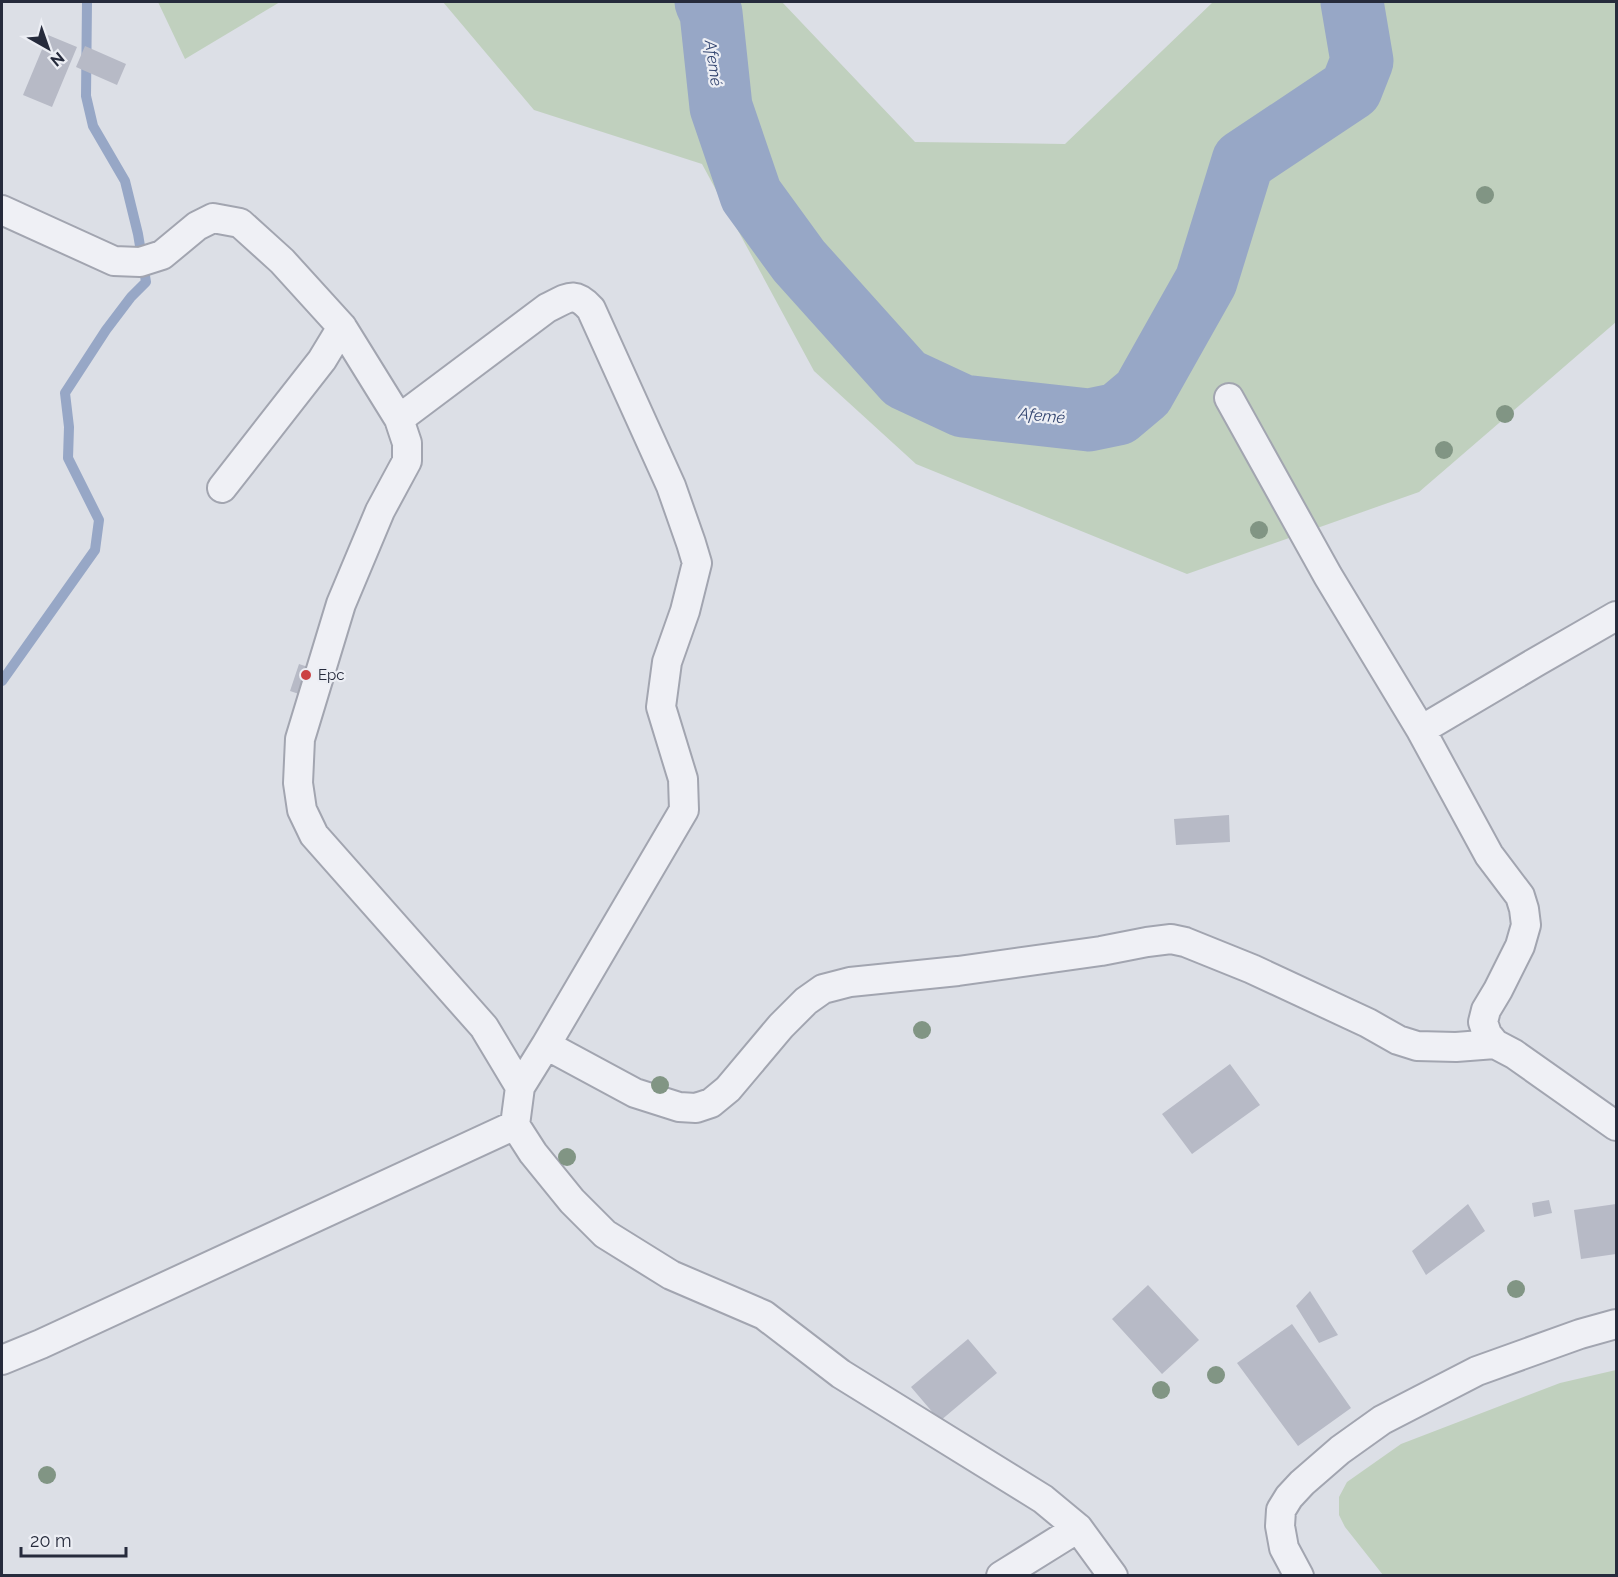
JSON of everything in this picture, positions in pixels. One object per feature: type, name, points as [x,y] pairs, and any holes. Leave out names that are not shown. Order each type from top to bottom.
[{"type":"street","points":[[2,210],[114,261],[140,262],[162,255],[197,226],[213,218],[240,223],[282,261],[342,327],[399,420],[407,443],[406,461],[380,511],[341,604],[300,740],[298,783],[302,810],[314,835],[484,1027],[520,1087]]},
{"type":"street","points":[[399,420],[547,308],[569,297],[582,298],[591,309],[671,486],[697,563],[685,611],[667,662],[661,706],[683,779],[684,810],[520,1087],[515,1125],[533,1153],[572,1201],[605,1234],[671,1275],[764,1315],[841,1374],[1043,1499],[1078,1528],[1113,1575]]},
{"type":"street","points":[[222,488],[322,360],[342,327]]},
{"type":"street","points":[[1229,398],[1328,576],[1421,730],[1489,855],[1520,896],[1526,926],[1520,946],[1486,1010],[1483,1022],[1487,1034],[1495,1044],[1514,1054],[1617,1126]]},
{"type":"street","points":[[1421,730],[1617,616]]},
{"type":"street","points":[[546,1045],[635,1093],[679,1107],[696,1108],[711,1103],[728,1089],[781,1026],[806,1001],[824,989],[850,982],[958,971],[1171,939],[1185,942],[1252,969],[1368,1023],[1398,1040],[1417,1046],[1456,1047],[1495,1044]]},
{"type":"street","points":[[2,1360],[515,1125]]},
{"type":"street","points":[[1299,1575],[1284,1548],[1280,1526],[1281,1510],[1302,1483],[1340,1450],[1382,1420],[1477,1371],[1581,1334],[1617,1324]]},
{"type":"street","points":[[1001,1575],[1078,1528]]},
{"type":"green space","points":[[158,2],[280,2],[185,59]]},
{"type":"green space","points":[[443,2],[782,2],[915,142],[1065,144],[1213,2],[1616,2],[1616,322],[1419,492],[1187,574],[916,464],[814,371],[702,164],[534,110]]},
{"type":"green space","points":[[1616,1370],[1616,1575],[1383,1575],[1345,1527],[1339,1515],[1339,1497],[1347,1482],[1401,1444],[1560,1383]]},
{"type":"building","points":[[48,35],[77,47],[52,107],[23,95]]},
{"type":"building","points":[[85,46],[126,64],[117,85],[76,67]]},
{"type":"building","points":[[299,664],[314,669],[305,696],[290,691]]},
{"type":"building","points":[[1229,815],[1230,842],[1176,845],[1174,819]]},
{"type":"building","points":[[1230,1064],[1260,1105],[1192,1154],[1162,1114]]},
{"type":"building","points":[[1549,1200],[1552,1213],[1534,1217],[1532,1203]]},
{"type":"building","points":[[1468,1204],[1485,1231],[1426,1275],[1412,1251]]},
{"type":"building","points":[[1616,1204],[1616,1254],[1581,1259],[1574,1210]]},
{"type":"building","points":[[1148,1285],[1199,1340],[1162,1374],[1112,1319]]},
{"type":"building","points":[[1310,1291],[1338,1335],[1319,1343],[1296,1306]]},
{"type":"building","points":[[1292,1324],[1351,1408],[1298,1446],[1237,1363]]},
{"type":"building","points":[[968,1339],[997,1373],[940,1421],[911,1387]]},
{"type":"waterway","points":[[2,681],[95,550],[99,520],[68,458],[69,427],[65,393],[106,330],[131,297],[146,282],[138,234],[125,181],[93,126],[86,96],[87,2]]},
{"type":"waterway","name":"Afemé","points":[[706,2],[711,13],[721,107],[751,195],[799,261],[905,379],[963,406],[1089,420],[1118,414],[1143,393],[1206,281],[1243,161],[1351,89],[1362,61],[1352,2]]},
{"type":"place","name":"Epc","points":[[306,675]]}]
